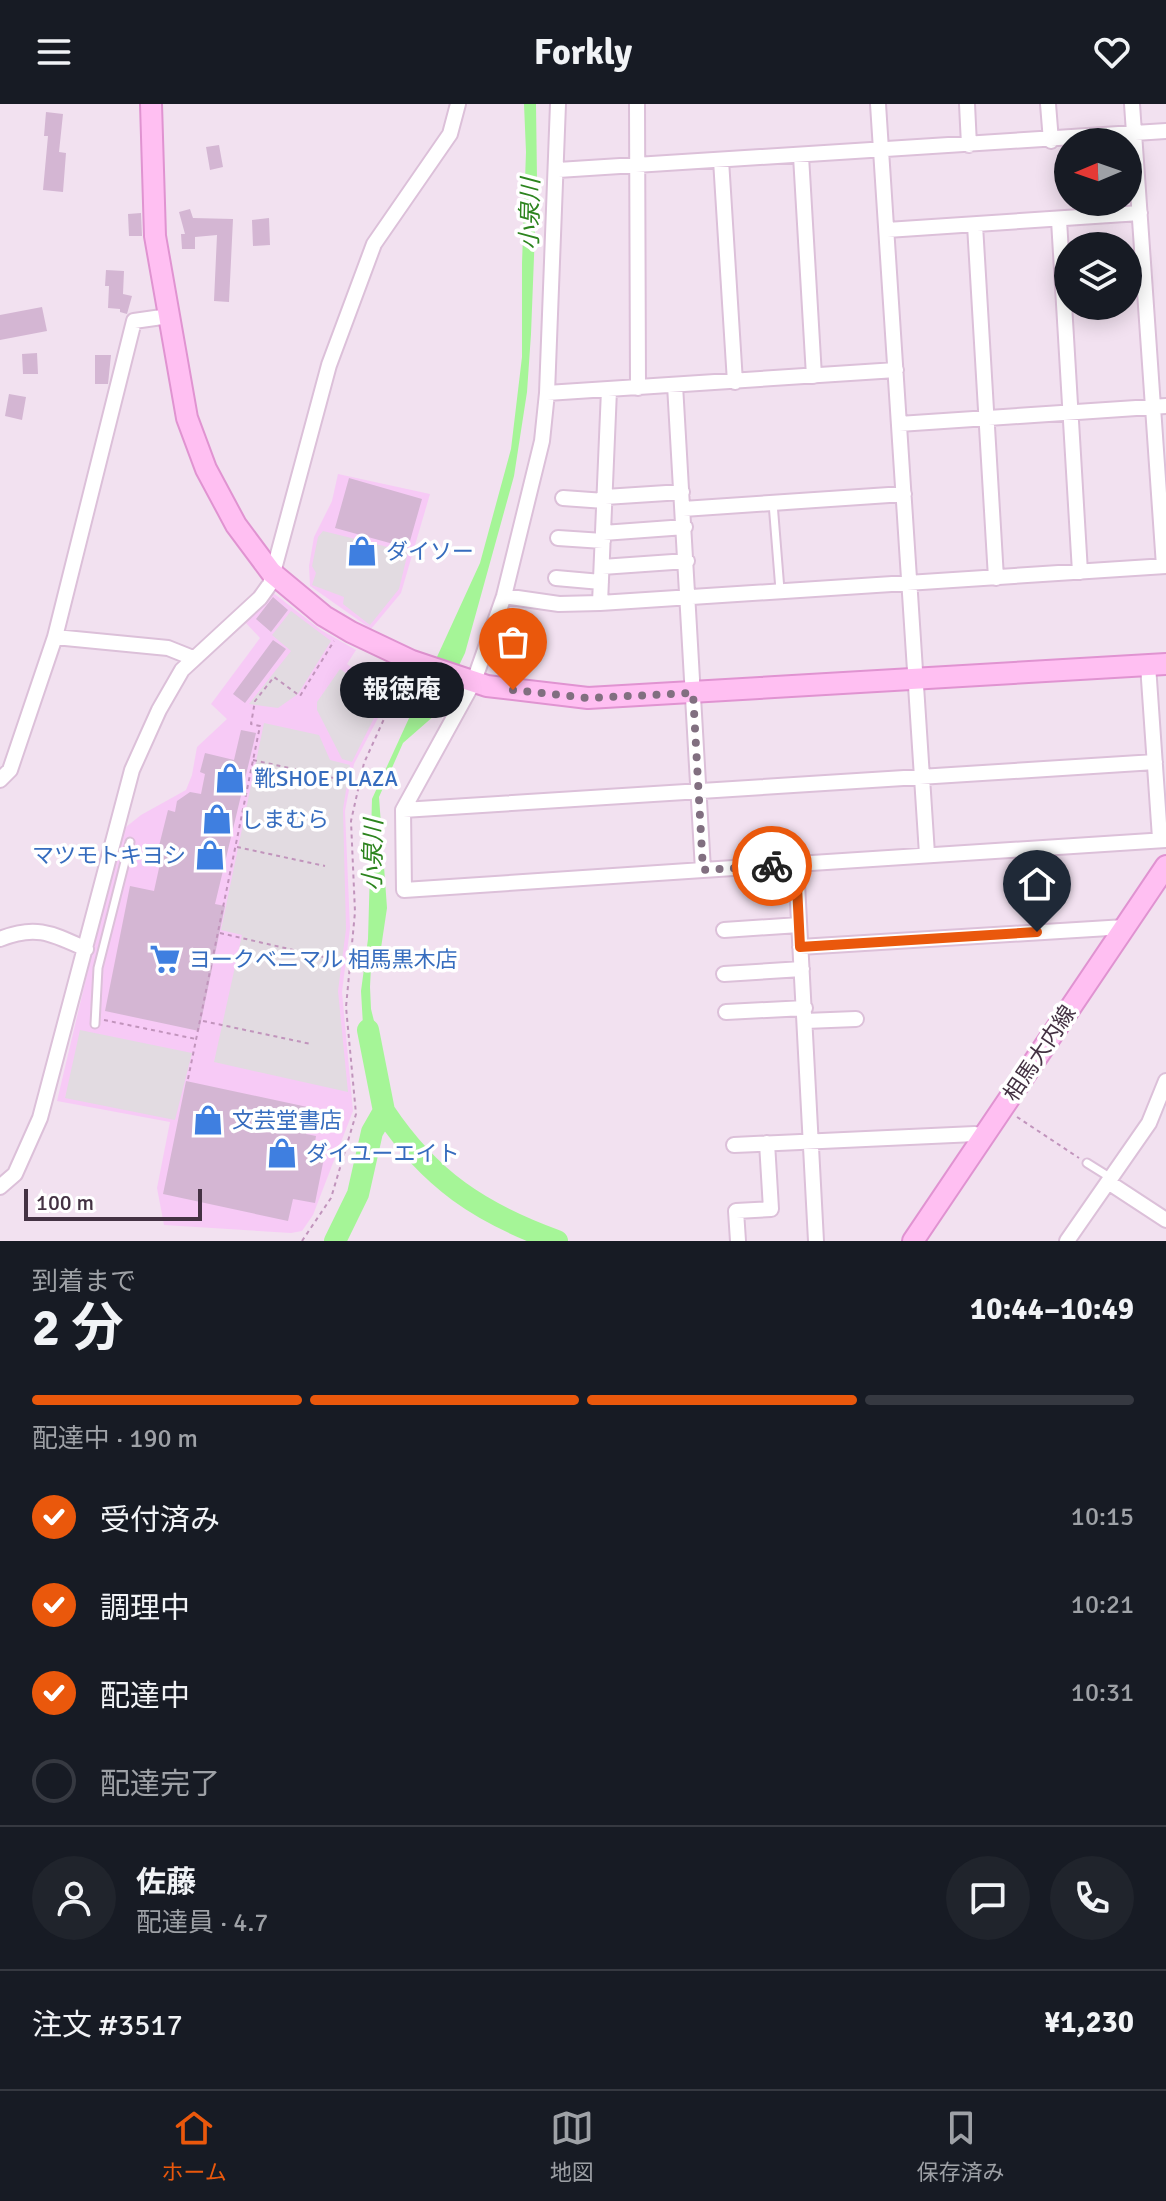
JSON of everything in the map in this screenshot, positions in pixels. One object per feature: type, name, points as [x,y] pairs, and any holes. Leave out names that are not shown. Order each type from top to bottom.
[{"type":"street","points":[[151,104],[155,236],[187,418],[206,469],[236,525],[271,572],[324,616],[379,647],[467,679],[540,694],[588,698],[1157,664],[1155,762],[1163,839],[404,890],[403,810],[467,679],[504,596],[542,441],[558,170],[558,104]]},
{"type":"street","points":[[0,1187],[15,1174],[40,1118],[132,770],[159,710],[182,670],[260,598],[270,584],[329,365],[374,244],[450,134],[458,104]]},
{"type":"street","points":[[637,104],[638,388]]},
{"type":"street","points":[[878,104],[927,854]]},
{"type":"street","points":[[967,104],[969,145]]},
{"type":"street","points":[[1048,104],[1051,141]]},
{"type":"street","points":[[1132,104],[1134,128]]},
{"type":"street","points":[[1142,133],[1166,131]]},
{"type":"street","points":[[558,170],[1054,141]]},
{"type":"street","points":[[801,156],[814,376]]},
{"type":"street","points":[[721,160],[735,382]]},
{"type":"street","points":[[887,230],[1105,216]]},
{"type":"street","points":[[504,596],[559,604],[689,599],[1165,566],[1159,406],[1140,216]]},
{"type":"street","points":[[1059,220],[1080,572]]},
{"type":"street","points":[[975,225],[996,578]]},
{"type":"street","points":[[0,780],[10,770],[55,637],[134,321],[169,316]]},
{"type":"street","points":[[547,393],[896,370]]},
{"type":"street","points":[[675,385],[703,870]]},
{"type":"street","points":[[600,603],[609,390]]},
{"type":"street","points":[[899,424],[1159,406]]},
{"type":"street","points":[[563,498],[605,499],[682,492]]},
{"type":"street","points":[[683,509],[904,494]]},
{"type":"street","points":[[558,538],[603,537],[685,527]]},
{"type":"street","points":[[602,567],[687,561]]},
{"type":"street","points":[[556,578],[601,582]]},
{"type":"street","points":[[55,637],[168,648],[193,658]]},
{"type":"street","points":[[403,810],[1155,762]]},
{"type":"street","points":[[796,865],[816,1241]]},
{"type":"street","name":"相馬大内線","points":[[913,1241],[1125,927],[1162,880]]},
{"type":"street","points":[[724,930],[799,925]]},
{"type":"street","points":[[800,947],[1125,927]]},
{"type":"street","points":[[0,939],[16,932],[48,931],[86,949]]},
{"type":"street","points":[[724,974],[802,969]]},
{"type":"street","points":[[726,1012],[856,1019]]},
{"type":"street","points":[[1074,1239],[1109,1180],[1149,1123],[1166,1081]]},
{"type":"street","points":[[734,1145],[802,1141],[811,1144],[975,1134],[982,1137]]},
{"type":"street","points":[[738,1241],[736,1211],[771,1209],[767,1143]]},
{"type":"street","points":[[1109,1180],[1166,1220]]},
{"type":"lane","points":[[773,503],[780,593]]},
{"type":"lane","points":[[95,1021],[98,968],[130,842]]},
{"type":"lane","points":[[1087,1163],[1109,1180]]},
{"type":"path","points":[[188,1079],[260,726],[251,724],[255,701],[274,677],[300,696],[337,637]]},
{"type":"path","points":[[302,1241],[331,1198],[356,1114],[346,1007],[354,946],[351,821],[355,793],[378,730],[412,661]]},
{"type":"path","points":[[253,760],[334,778]]},
{"type":"path","points":[[235,847],[325,866]]},
{"type":"path","points":[[218,933],[328,958]]},
{"type":"path","points":[[201,1020],[311,1044]]},
{"type":"path","points":[[95,1021],[197,1040]]},
{"type":"path","points":[[1003,1108],[1087,1163]]},
{"type":"shaded area","name":"ダイソー","points":[[338,474],[430,494],[401,593],[371,629],[310,586],[309,566],[314,537],[332,501]]},
{"type":"shaded area","points":[[323,531],[408,552],[399,589],[370,625],[343,604],[344,597],[312,585],[316,573],[312,566],[318,537]]},
{"type":"shaded area","points":[[272,592],[321,630],[356,650],[347,664],[389,697],[354,764],[345,811],[350,928],[342,992],[353,1111],[313,1215],[302,1231],[291,1233],[164,1225],[157,1188],[170,1122],[57,1101],[121,831],[141,815],[186,790],[197,747],[227,719],[211,704],[260,638],[245,622]]},
{"type":"shaded area","points":[[291,611],[331,641],[298,694],[278,708],[249,704],[291,651],[272,635]]},
{"type":"shaded area","points":[[340,669],[384,698],[352,762],[342,759],[317,710],[317,702]]},
{"type":"shaded area","points":[[264,723],[319,735],[330,760],[350,765],[343,809],[346,929],[338,991],[348,1092],[214,1062],[242,935],[221,930]]},
{"type":"shaded area","points":[[80,1030],[192,1053],[175,1120],[65,1098]]},
{"type":"water","points":[[524,104],[536,104],[537,180],[527,392],[514,476],[465,653],[435,715],[403,743],[379,797],[387,908],[381,948],[371,966],[370,987],[371,1009],[384,1061],[365,1060],[361,991],[368,939],[372,799],[480,563],[511,449],[522,357]]},
{"type":"building","points":[[46,112],[63,114],[59,152],[66,153],[63,192],[43,190],[48,136],[44,136]]},
{"type":"building","points":[[219,145],[223,167],[210,170],[206,147]]},
{"type":"building","points":[[190,209],[193,218],[233,219],[229,302],[214,301],[217,235],[195,237],[195,249],[182,249],[181,234],[185,234],[179,212]]},
{"type":"building","points":[[141,213],[142,236],[129,236],[128,214]]},
{"type":"building","points":[[269,218],[270,245],[253,246],[252,220]]},
{"type":"building","points":[[106,270],[124,271],[123,294],[132,296],[127,314],[120,312],[120,309],[108,308]]},
{"type":"building","points":[[42,307],[47,331],[0,340],[0,315]]},
{"type":"building","points":[[37,353],[38,374],[23,374],[22,354]]},
{"type":"building","points":[[95,355],[111,355],[108,384],[95,384]]},
{"type":"building","points":[[9,394],[26,397],[22,420],[5,416]]},
{"type":"building","points":[[349,478],[422,499],[408,548],[335,528]]},
{"type":"building","points":[[273,597],[288,610],[271,632],[256,619]]},
{"type":"building","points":[[273,640],[286,649],[245,703],[233,694]]},
{"type":"building","points":[[241,730],[256,733],[215,904],[225,906],[199,1031],[105,1011],[130,886],[154,891],[161,859],[156,858],[168,810],[175,812],[177,801],[190,792],[201,794],[205,774],[200,772],[205,753],[234,760]]},
{"type":"building","points":[[186,1081],[312,1108],[306,1134],[316,1136],[313,1155],[324,1158],[315,1203],[293,1199],[288,1221],[163,1194]]},
{"type":"waterway","name":"小泉川","points":[[335,1241],[358,1194],[372,1132],[384,1111],[368,1030]]},
{"type":"waterway","points":[[384,1111],[420,1156],[459,1191],[504,1219],[557,1241]]},
{"type":"way so far","points":[[513,690],[588,698],[693,693],[703,870],[772,866]]},
{"type":"place","name":"ダイソー","points":[[362,551]]},
{"type":"place","name":"報徳庵","points":[[513,690]]},
{"type":"place","name":"靴SHOE PLAZA","points":[[230,778]]},
{"type":"place","name":"しまむら","points":[[217,819]]},
{"type":"place","name":"マツモトキヨシ","points":[[210,855]]},
{"type":"place","name":"ヨークベニマル 相馬黒木店","points":[[165,959]]},
{"type":"place","name":"文芸堂書店","points":[[208,1120]]},
{"type":"place","name":"ダイユーエイト","points":[[282,1153]]},
{"type":"route","points":[[772,866],[796,865],[800,947],[1037,932]]}]
